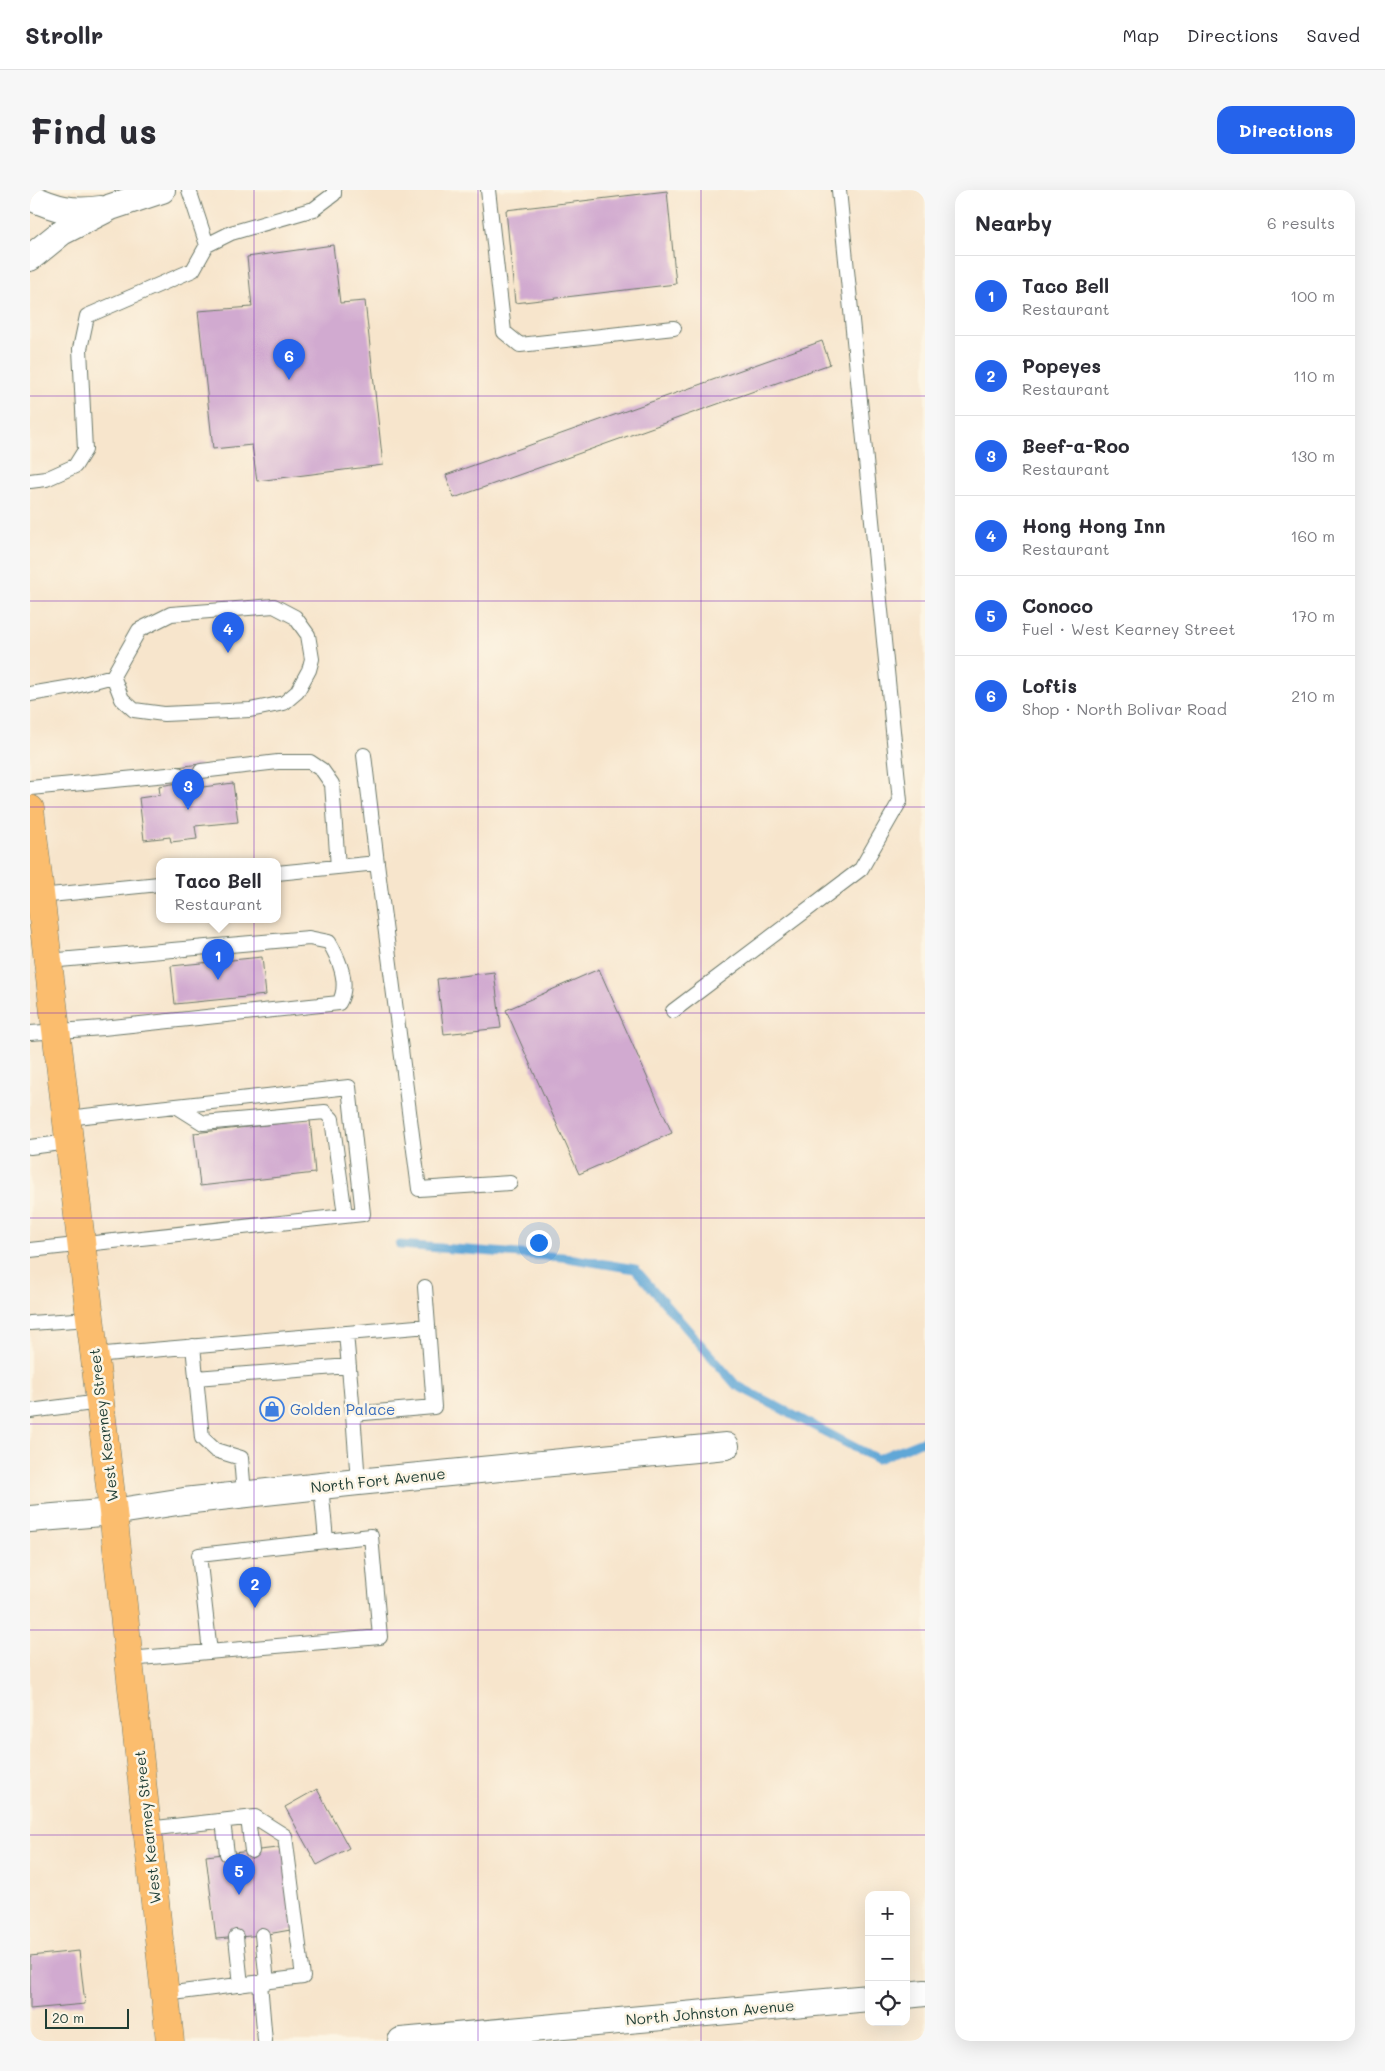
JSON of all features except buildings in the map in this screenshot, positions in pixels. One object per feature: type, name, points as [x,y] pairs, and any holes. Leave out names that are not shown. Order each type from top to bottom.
[{"type":"main road","name":"West Kearney Street","points":[[30,810],[40,896],[43,1031],[68,1130],[113,1512],[170,2041]]},
{"type":"street","points":[[30,258],[62,232],[112,207],[162,190]]},
{"type":"street","points":[[30,197],[48,206],[67,211],[112,207]]},
{"type":"street","name":"North Fort Avenue","points":[[30,1519],[113,1512],[184,1501],[358,1482],[726,1446]]},
{"type":"street","points":[[910,1995],[925,1993]]},
{"type":"street","name":"North Johnston Avenue","points":[[401,2041],[567,2033],[865,1998]]},
{"type":"lane","points":[[189,190],[207,245]]},
{"type":"lane","points":[[30,481],[46,479],[75,466],[85,450],[80,349],[87,316],[193,270],[207,245],[232,233],[314,209],[334,194],[334,190]]},
{"type":"lane","points":[[488,190],[504,332],[520,345],[674,328]]},
{"type":"lane","points":[[673,1011],[861,869],[900,801],[839,190]]},
{"type":"lane","points":[[30,694],[72,687],[113,676],[140,630],[171,614],[274,606],[296,617],[308,635],[312,659],[309,670],[297,692],[284,703],[250,710],[164,714],[134,710],[122,699],[113,676]]},
{"type":"lane","points":[[364,755],[419,1189],[510,1183]]},
{"type":"lane","points":[[201,771],[278,762],[310,762],[322,770],[332,784],[338,867]]},
{"type":"lane","points":[[30,788],[178,774]]},
{"type":"lane","points":[[281,873],[377,863]]},
{"type":"lane","points":[[40,896],[156,884]]},
{"type":"lane","points":[[41,955],[310,938],[329,942],[338,958],[344,982],[343,995],[339,1003],[103,1028],[43,1031]]},
{"type":"lane","points":[[30,1147],[68,1130],[176,1106],[349,1087],[363,1214],[30,1250]]},
{"type":"lane","points":[[176,1106],[203,1123],[325,1112],[332,1119],[345,1215]]},
{"type":"lane","points":[[353,1414],[434,1407],[425,1287]]},
{"type":"lane","points":[[30,1323],[90,1319]]},
{"type":"lane","points":[[94,1355],[428,1326]]},
{"type":"lane","points":[[346,1333],[358,1482]]},
{"type":"lane","points":[[193,1346],[202,1438],[215,1450],[241,1458],[244,1494]]},
{"type":"lane","points":[[196,1378],[349,1366]]},
{"type":"lane","points":[[30,1411],[100,1402]]},
{"type":"lane","points":[[321,1486],[326,1540]]},
{"type":"lane","points":[[129,1659],[210,1652],[380,1637],[371,1536],[199,1555],[210,1652]]},
{"type":"lane","points":[[147,1829],[255,1817],[285,1836],[304,1977],[165,1994]]},
{"type":"lane","points":[[248,1818],[252,1851]]},
{"type":"lane","points":[[223,1822],[227,1854]]},
{"type":"lane","points":[[262,1935],[265,2041]]},
{"type":"lane","points":[[236,1937],[241,1985]]},
{"type":"waterway","points":[[400,1245],[562,1257],[635,1269],[736,1385],[877,1459],[925,1440]]},
{"type":"place","name":"Loftis","points":[[289,380]]},
{"type":"place","name":"Hong Hong Inn","points":[[228,653]]},
{"type":"place","name":"Beef-a-Roo","points":[[188,810]]},
{"type":"place","name":"Taco Bell","points":[[218,980]]},
{"type":"place","name":"Golden Palace","points":[[272,1409]]},
{"type":"place","name":"Popeyes","points":[[255,1608]]},
{"type":"place","name":"Conoco","points":[[239,1895]]}]
